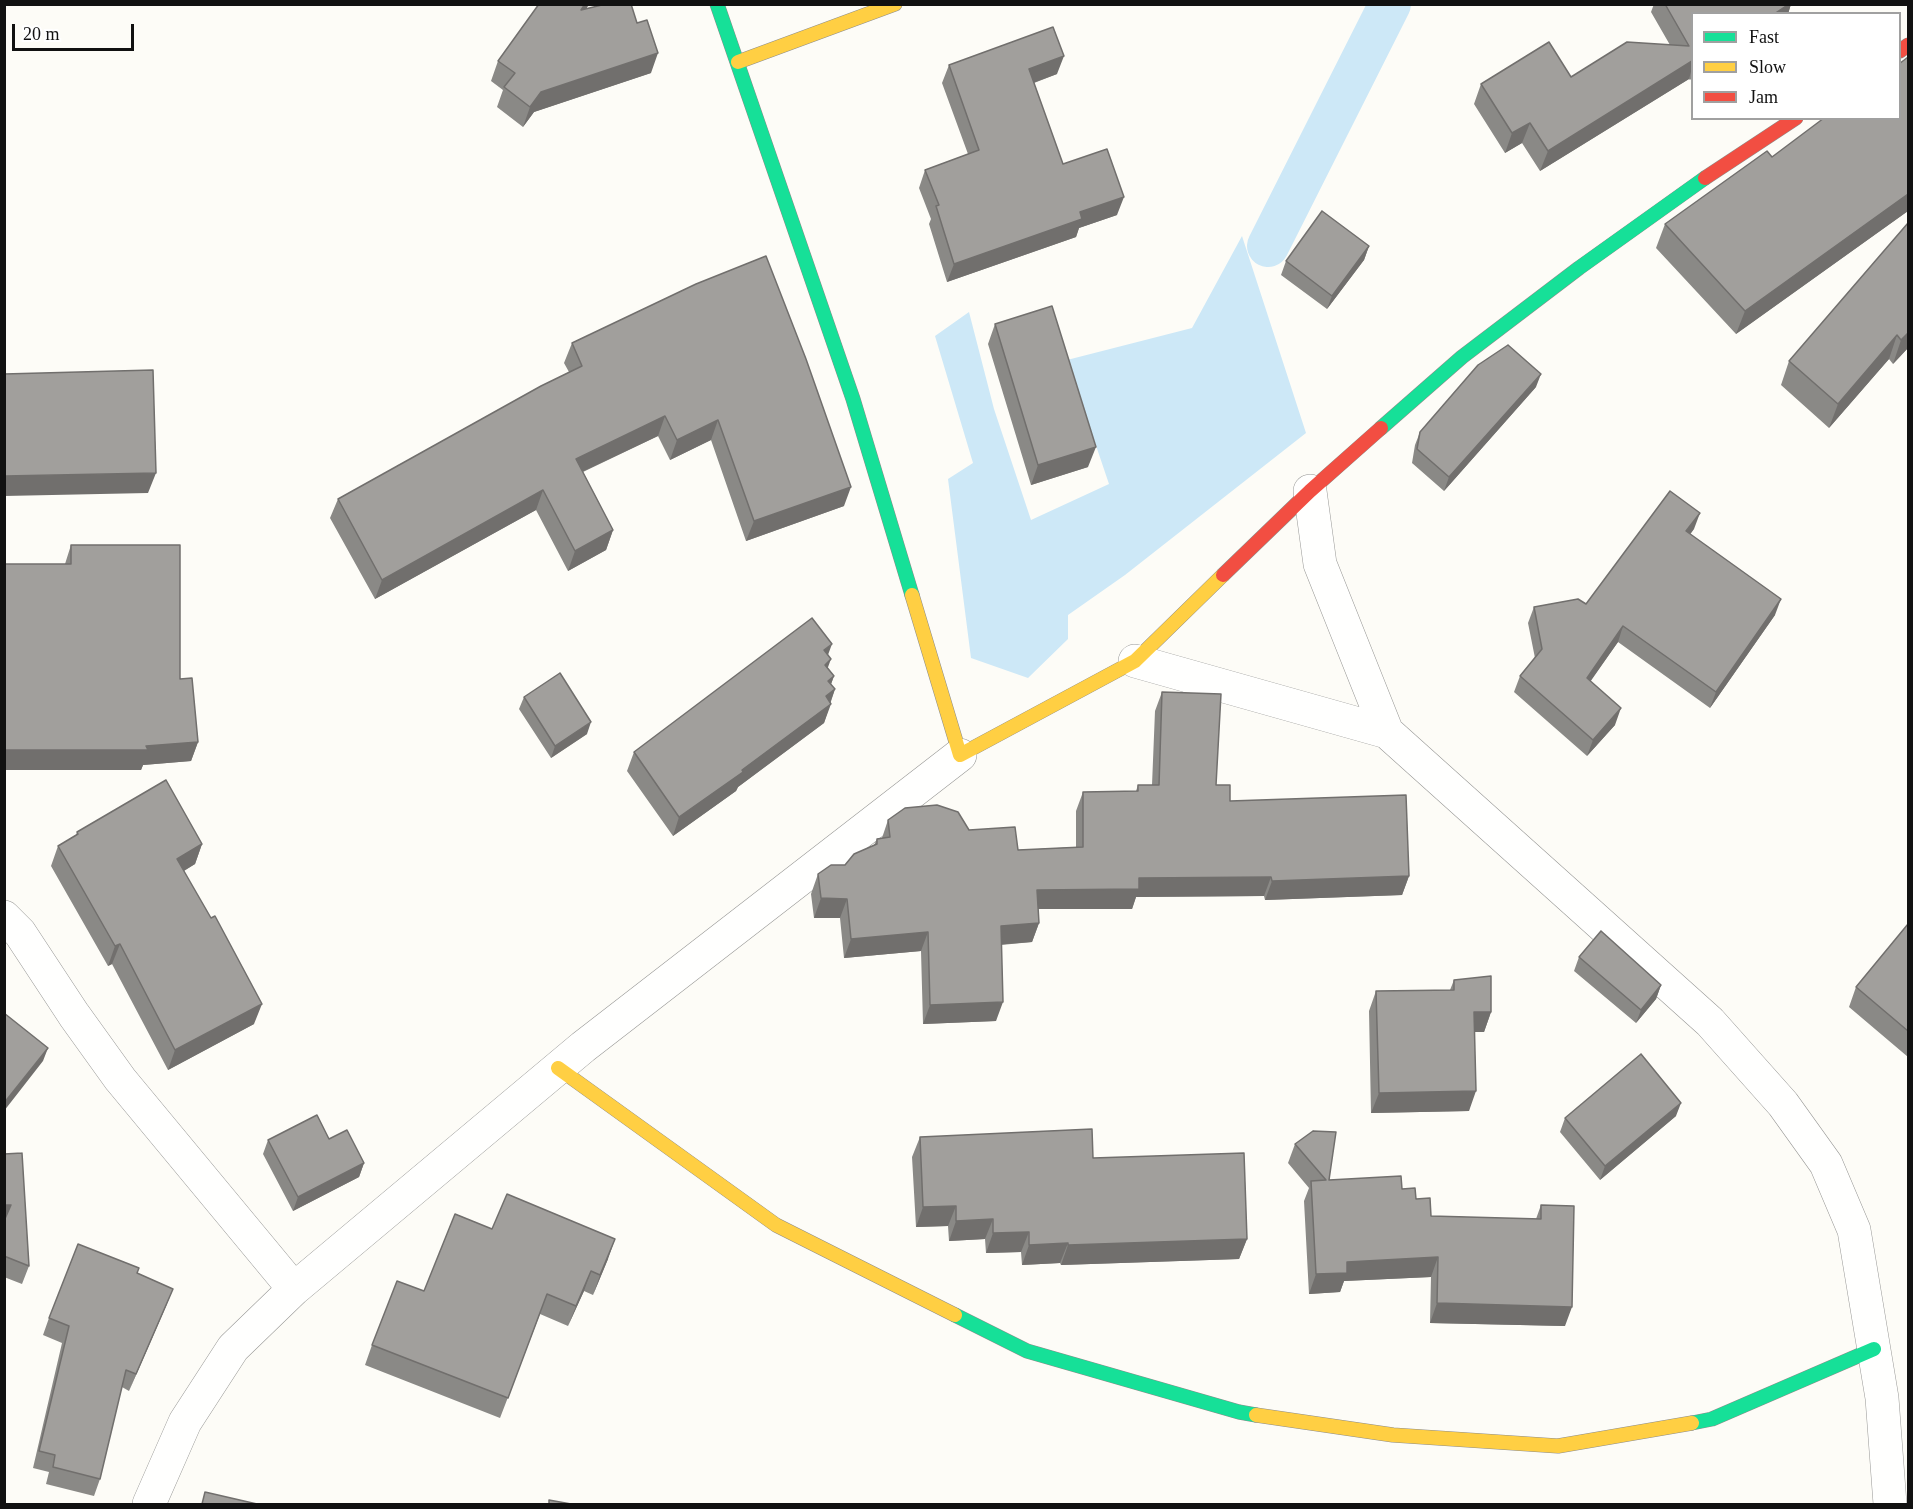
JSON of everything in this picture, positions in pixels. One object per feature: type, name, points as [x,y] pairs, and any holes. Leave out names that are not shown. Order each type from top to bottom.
[{"type":"street","points":[[717,4],[853,399],[960,754]]},
{"type":"street","points":[[738,62],[895,4]]},
{"type":"street","points":[[149,1504],[185,1422],[233,1348],[294,1289],[558,1068],[960,754],[1135,661],[1310,491],[1462,357],[1579,268],[1707,177],[1793,120]]},
{"type":"street","points":[[1310,491],[1320,564],[1387,732]]},
{"type":"street","points":[[1135,661],[1387,732],[1710,1022],[1783,1104],[1826,1164],[1854,1230],[1882,1398],[1898,1460],[1890,1504]]},
{"type":"street","points":[[4,917],[20,933],[120,1079],[294,1289]]},
{"type":"street","points":[[558,1068],[776,1225],[1027,1351],[1239,1412],[1393,1435],[1558,1446],[1712,1419],[1874,1349]]},
{"type":"water","points":[[1242,236],[1306,433],[1125,575],[1068,615],[1068,639],[1028,678],[971,658],[948,479],[973,463],[935,336],[969,312],[994,409],[1031,520],[1109,484],[1067,360],[1192,328]]},
{"type":"building","points":[[539,4],[585,4],[581,10],[606,4],[631,4],[637,23],[647,20],[658,53],[541,92],[530,107],[504,87],[515,73],[498,61]]},
{"type":"building","points":[[1665,4],[1789,4],[1777,12],[1691,12],[1691,62],[1548,151],[1530,123],[1512,133],[1481,84],[1549,42],[1571,77],[1627,42],[1689,46]]},
{"type":"building","points":[[1053,27],[1064,56],[1029,69],[1063,164],[1107,149],[1124,197],[1080,212],[1082,219],[954,264],[936,206],[939,205],[925,170],[979,150],[949,65]]},
{"type":"building","points":[[1908,57],[1908,194],[1745,311],[1665,224],[1767,151],[1772,157],[1821,120],[1901,120],[1901,62]]},
{"type":"building","points":[[1322,211],[1369,246],[1332,296],[1286,261]]},
{"type":"building","points":[[1908,223],[1908,333],[1901,340],[1897,335],[1838,404],[1789,361]]},
{"type":"building","points":[[766,256],[806,359],[851,487],[754,521],[718,420],[677,440],[665,416],[576,459],[613,530],[575,551],[543,490],[382,580],[338,499],[541,386],[582,366],[572,343],[696,284]]},
{"type":"building","points":[[1052,306],[1096,447],[1038,465],[995,324]]},
{"type":"building","points":[[1508,345],[1541,374],[1449,477],[1417,449],[1420,432],[1478,365]]},
{"type":"building","points":[[153,370],[156,473],[4,476],[4,374]]},
{"type":"building","points":[[1670,491],[1700,513],[1686,531],[1781,599],[1716,692],[1623,626],[1587,678],[1621,708],[1593,740],[1520,676],[1542,649],[1534,607],[1578,599],[1586,604]]},
{"type":"building","points":[[71,545],[180,545],[180,679],[192,678],[198,742],[146,746],[148,750],[4,750],[4,564],[71,564]]},
{"type":"building","points":[[812,618],[832,644],[824,650],[831,659],[825,665],[834,676],[828,681],[835,689],[826,696],[831,704],[742,770],[743,772],[679,817],[634,752]]},
{"type":"building","points":[[560,673],[591,722],[555,746],[524,697]]},
{"type":"building","points":[[1162,692],[1221,694],[1216,785],[1230,785],[1230,801],[1406,795],[1409,876],[1272,881],[1271,877],[1139,878],[1139,889],[1037,890],[1039,923],[1001,926],[1003,1002],[930,1005],[928,932],[851,939],[847,899],[821,898],[818,874],[831,865],[845,865],[854,854],[877,844],[877,839],[890,837],[888,820],[905,808],[937,805],[958,812],[969,830],[1015,827],[1018,850],[1083,847],[1083,792],[1138,791],[1138,785],[1159,785]]},
{"type":"building","points":[[166,780],[202,844],[177,859],[211,918],[215,916],[262,1004],[175,1050],[120,944],[115,946],[58,846],[78,834],[77,832]]},
{"type":"building","points":[[1908,924],[1908,1031],[1856,987]]},
{"type":"building","points":[[1601,931],[1661,985],[1641,1010],[1579,957]]},
{"type":"building","points":[[1491,976],[1491,1012],[1474,1012],[1476,1091],[1379,1093],[1376,991],[1454,990],[1454,980]]},
{"type":"building","points":[[4,1013],[48,1048],[4,1103]]},
{"type":"building","points":[[1641,1054],[1681,1103],[1605,1166],[1565,1118]]},
{"type":"building","points":[[317,1115],[329,1139],[347,1130],[364,1163],[298,1197],[268,1140]]},
{"type":"building","points":[[1092,1129],[1093,1158],[1244,1153],[1247,1239],[1029,1245],[1029,1232],[993,1233],[993,1219],[956,1221],[956,1206],[923,1207],[920,1137]]},
{"type":"building","points":[[1313,1131],[1336,1132],[1329,1180],[1401,1176],[1402,1189],[1415,1188],[1416,1199],[1430,1198],[1431,1216],[1541,1219],[1541,1205],[1574,1206],[1572,1307],[1437,1303],[1438,1257],[1347,1262],[1347,1273],[1316,1274],[1311,1181],[1326,1180],[1295,1144]]},
{"type":"building","points":[[22,1153],[29,1266],[4,1256],[4,1221],[11,1205],[4,1205],[4,1154]]},
{"type":"building","points":[[507,1194],[615,1239],[600,1275],[591,1271],[576,1306],[547,1294],[508,1398],[372,1345],[397,1281],[424,1291],[455,1214],[492,1229]]},
{"type":"building","points":[[78,1244],[139,1268],[137,1273],[173,1289],[136,1374],[126,1370],[100,1479],[53,1467],[55,1455],[39,1451],[69,1326],[49,1318]]},
{"type":"building","points":[[205,1492],[257,1504],[202,1504]]},
{"type":"building","points":[[549,1500],[571,1504],[549,1504]]},
{"type":"waterway","points":[[1268,246],[1390,4]]},
{"type":"traffic: fast","points":[[717,4],[853,399],[912,595]]},
{"type":"traffic: fast","points":[[1381,428],[1462,357],[1579,268],[1705,178]]},
{"type":"traffic: fast","points":[[955,1315],[1027,1351],[1256,1415]]},
{"type":"traffic: fast","points":[[1692,1423],[1712,1419],[1874,1349]]},
{"type":"traffic: slow","points":[[738,62],[895,4]]},
{"type":"traffic: slow","points":[[912,595],[960,755],[1135,661],[1223,575]]},
{"type":"traffic: slow","points":[[558,1068],[776,1225],[955,1315]]},
{"type":"traffic: slow","points":[[1256,1415],[1393,1435],[1558,1446],[1692,1423]]},
{"type":"traffic: jam","points":[[1901,50],[1908,45]]},
{"type":"traffic: jam","points":[[1705,178],[1793,120]]},
{"type":"traffic: jam","points":[[1223,575],[1310,491],[1381,428]]}]
